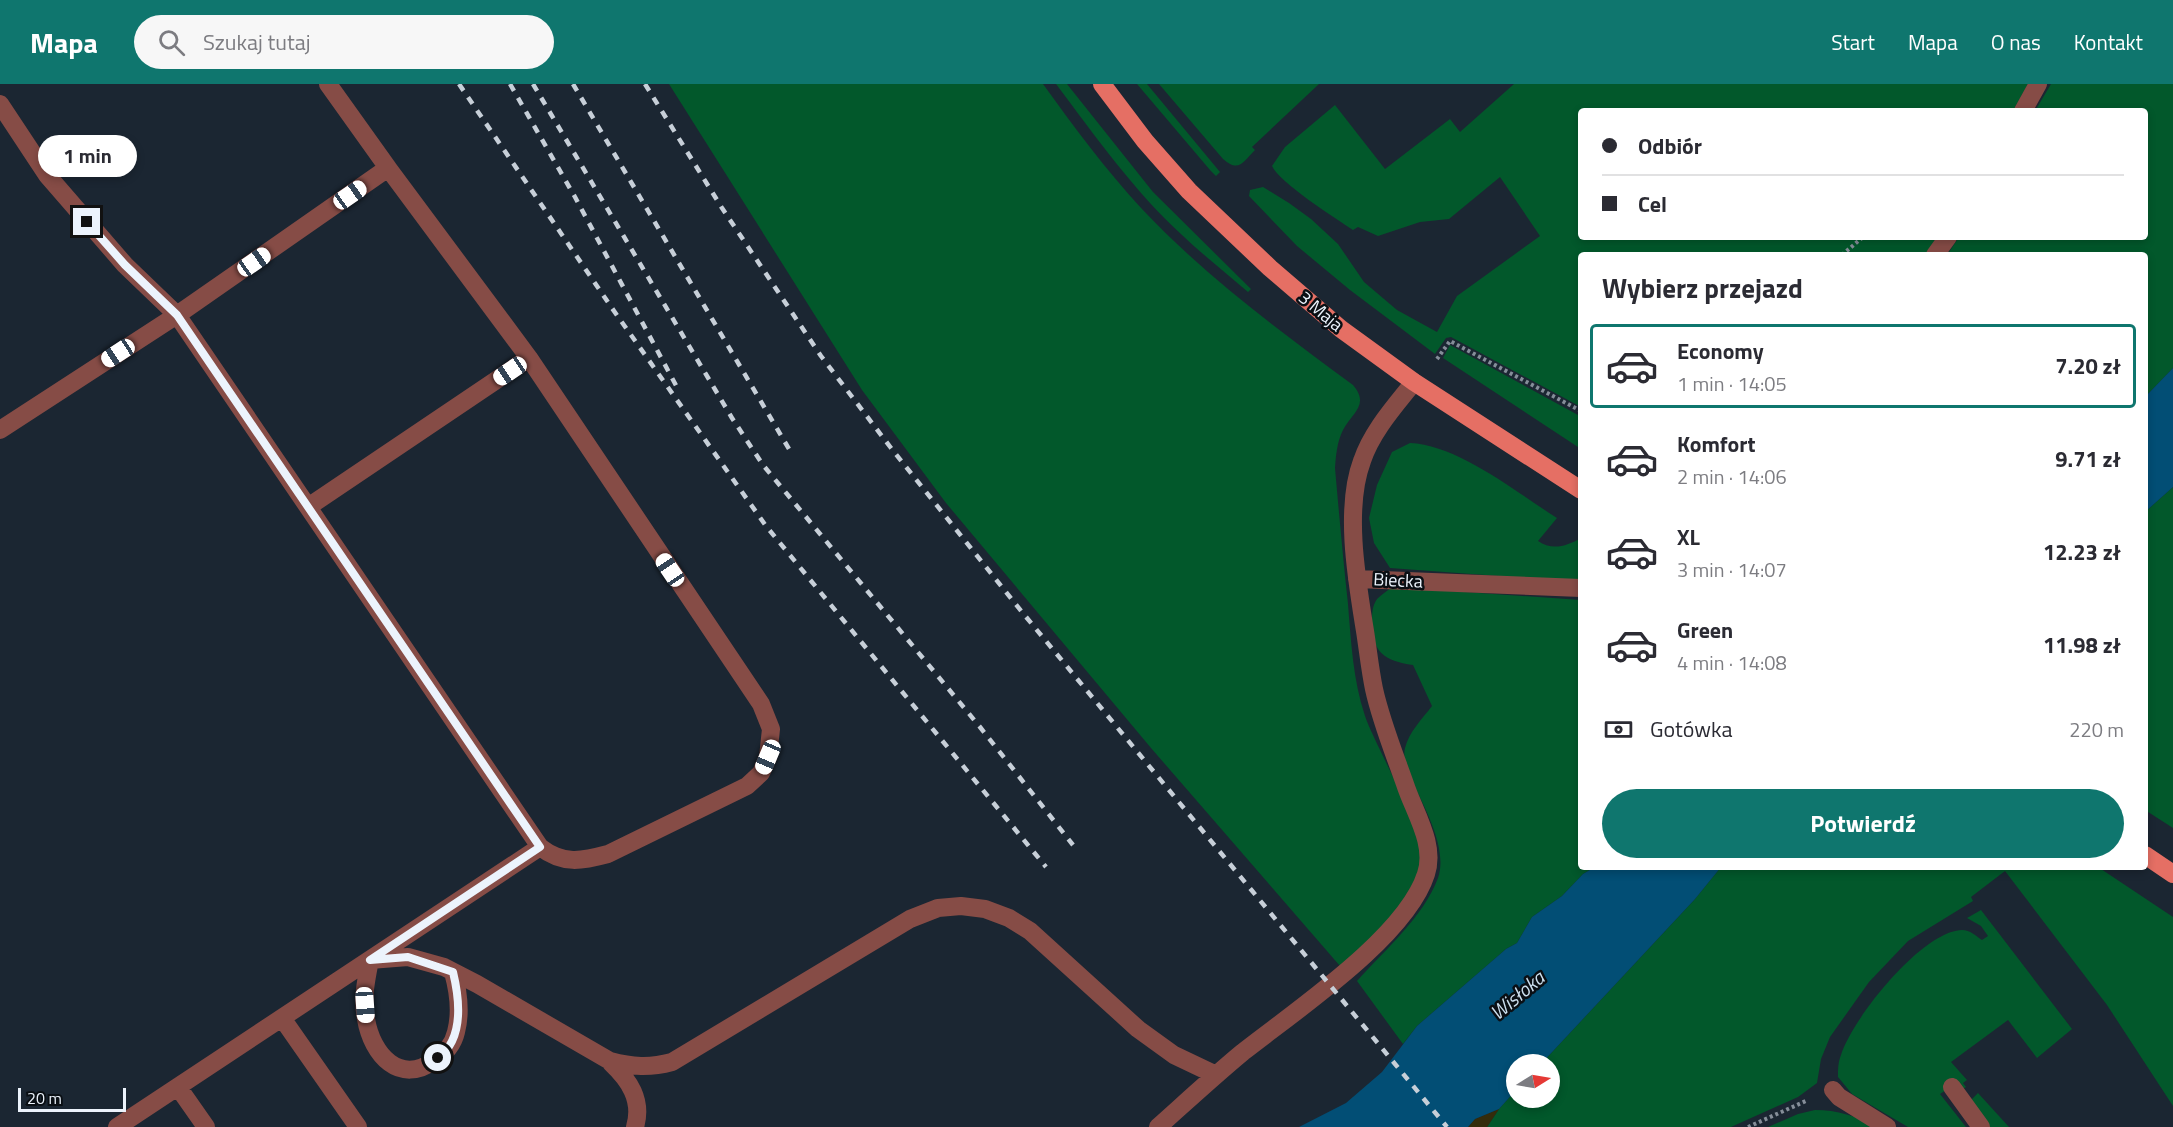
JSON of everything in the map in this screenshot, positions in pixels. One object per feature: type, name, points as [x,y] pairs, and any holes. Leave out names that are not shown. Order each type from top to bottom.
[{"type":"main road","name":"3 Maja","points":[[1102,84],[1145,141],[1190,190],[1270,268],[1341,329],[1414,381],[1578,488]]},
{"type":"main road","points":[[2148,857],[2173,874]]},
{"type":"street","points":[[0,104],[47,175],[125,265],[177,315],[540,847],[553,858],[587,860],[608,854],[747,786],[761,773],[768,757],[771,729],[760,704],[529,358],[328,84]]},
{"type":"street","points":[[2025,108],[2037,84]]},
{"type":"street","points":[[0,430],[177,315],[388,168]]},
{"type":"street","points":[[308,507],[529,358]]},
{"type":"street","name":"Biecka","points":[[1414,381],[1381,425],[1362,460],[1354,500],[1357,579],[1578,588]]},
{"type":"street","points":[[1158,1127],[1216,1075],[1359,961],[1406,910],[1426,875],[1429,853],[1427,841],[1374,690],[1357,579]]},
{"type":"street","points":[[117,1127],[540,847]]},
{"type":"street","points":[[609,1061],[629,1066],[654,1067],[672,1062],[910,919],[938,908],[961,906],[985,909],[1009,918],[1030,931],[1138,1029],[1174,1055],[1216,1075]]},
{"type":"street","points":[[370,960],[408,957],[453,972],[609,1061],[627,1077],[637,1103],[635,1127]]},
{"type":"street","points":[[370,960],[364,990],[366,1020],[375,1046],[390,1065],[409,1071],[428,1066],[448,1050],[456,1032],[458,1014],[457,988],[453,972]]},
{"type":"street","points":[[282,1018],[358,1127]]},
{"type":"street","points":[[178,1087],[206,1127]]},
{"type":"street","points":[[1952,1087],[1981,1127]]},
{"type":"street","points":[[1833,1090],[1839,1097],[1887,1127]]},
{"type":"path","points":[[1846,252],[1860,240]]},
{"type":"path","points":[[1437,359],[1450,341],[1578,409]]},
{"type":"path","points":[[1749,1127],[1817,1095],[1833,1090]]},
{"type":"green space","points":[[669,84],[1043,84],[1116,179],[1166,234],[1244,302],[1353,385],[1358,392],[1360,404],[1341,435],[1335,468],[1353,660],[1365,716],[1417,833],[1421,864],[1409,892],[1388,920],[1340,966],[1151,748],[946,503],[862,390]]},
{"type":"green space","points":[[1056,84],[1067,84],[1153,192],[1251,289],[1248,292],[1164,218],[1116,162]]},
{"type":"green space","points":[[1137,84],[1147,84],[1220,172],[1216,176],[1210,170]]},
{"type":"green space","points":[[1159,84],[1319,84],[1252,147],[1255,150],[1244,162],[1233,165],[1223,159]]},
{"type":"green space","points":[[1514,84],[2028,84],[2015,108],[1578,108],[1578,240],[1935,240],[1927,252],[1578,252],[1578,405],[1451,337],[1446,338],[1435,354],[1350,290],[1297,246],[1249,196],[1250,190],[1263,187],[1289,203],[1311,219],[1338,244],[1364,282],[1397,310],[1437,332],[1457,296],[1540,236],[1500,177],[1449,219],[1420,222],[1378,236],[1358,227],[1353,230],[1296,191],[1272,166],[1285,147],[1335,105],[1385,169],[1450,119],[1460,132]]},
{"type":"green space","points":[[2051,84],[2173,84],[2173,368],[2148,394],[2148,252],[1949,252],[1957,240],[2148,240],[2148,108],[2037,108]]},
{"type":"green space","points":[[1450,345],[1578,415],[1578,447],[1443,358]]},
{"type":"green space","points":[[1410,443],[1447,452],[1505,483],[1557,518],[1538,541],[1554,547],[1578,539],[1578,582],[1390,568],[1374,543],[1369,518],[1377,485],[1392,452]]},
{"type":"green space","points":[[2173,487],[2173,828],[2148,812],[2148,509]]},
{"type":"green space","points":[[1392,587],[1578,600],[1578,870],[1590,870],[1562,896],[1532,917],[1517,943],[1506,949],[1417,1026],[1403,1044],[1357,981],[1413,919],[1432,892],[1438,878],[1440,855],[1438,842],[1404,757],[1405,748],[1416,726],[1432,706],[1413,665],[1387,658],[1377,648],[1374,641],[1372,616],[1377,599]]},
{"type":"green space","points":[[1719,870],[2102,870],[2173,917],[2173,1106],[2107,1005],[2005,871],[1971,897],[1973,901],[1908,941],[1869,982],[1830,1037],[1821,1059],[1817,1083],[1798,1097],[1731,1127],[1487,1127],[1506,1101],[1506,1108],[1560,1108],[1560,1054],[1550,1054],[1695,899]]},
{"type":"green space","points":[[1981,910],[2072,1029],[2037,1058],[2008,1020],[1951,1062],[1967,1080],[1963,1083],[1966,1087],[1961,1090],[1955,1084],[1940,1094],[1966,1127],[1908,1127],[1852,1094],[1838,1077],[1840,1058],[1859,1020],[1909,960],[1946,934],[1965,930],[1982,940],[1988,936],[1981,926],[1967,918]]},
{"type":"green space","points":[[1978,1093],[2009,1127],[1989,1127],[1971,1100]]},
{"type":"green space","points":[[1815,1110],[1847,1114],[1876,1127],[1768,1127],[1798,1114]]},
{"type":"sand","points":[[1499,1109],[1487,1127],[1468,1127],[1475,1119]]},
{"type":"water","points":[[2173,368],[2173,487],[2148,509],[2148,394]]},
{"type":"water","name":"Wisłoka","points":[[1590,870],[1719,870],[1695,899],[1550,1054],[1506,1054],[1506,1101],[1499,1109],[1475,1119],[1468,1127],[1299,1127],[1346,1103],[1382,1072],[1417,1026],[1506,949],[1517,943],[1532,917],[1562,896]]},
{"type":"railway","points":[[459,84],[614,311],[766,526],[1046,867]]},
{"type":"railway","points":[[510,84],[575,197],[679,391]]},
{"type":"railway","points":[[533,84],[732,418],[763,465],[980,727],[1073,845]]},
{"type":"railway","points":[[573,84],[792,454]]},
{"type":"railway","points":[[645,84],[722,208],[821,356],[891,448],[1022,612],[1447,1127]]},
{"type":"route","points":[[87,222],[125,265],[177,315],[540,847],[370,960],[408,957],[444,967],[453,972],[457,988],[456,1032],[448,1050],[438,1058]]}]
